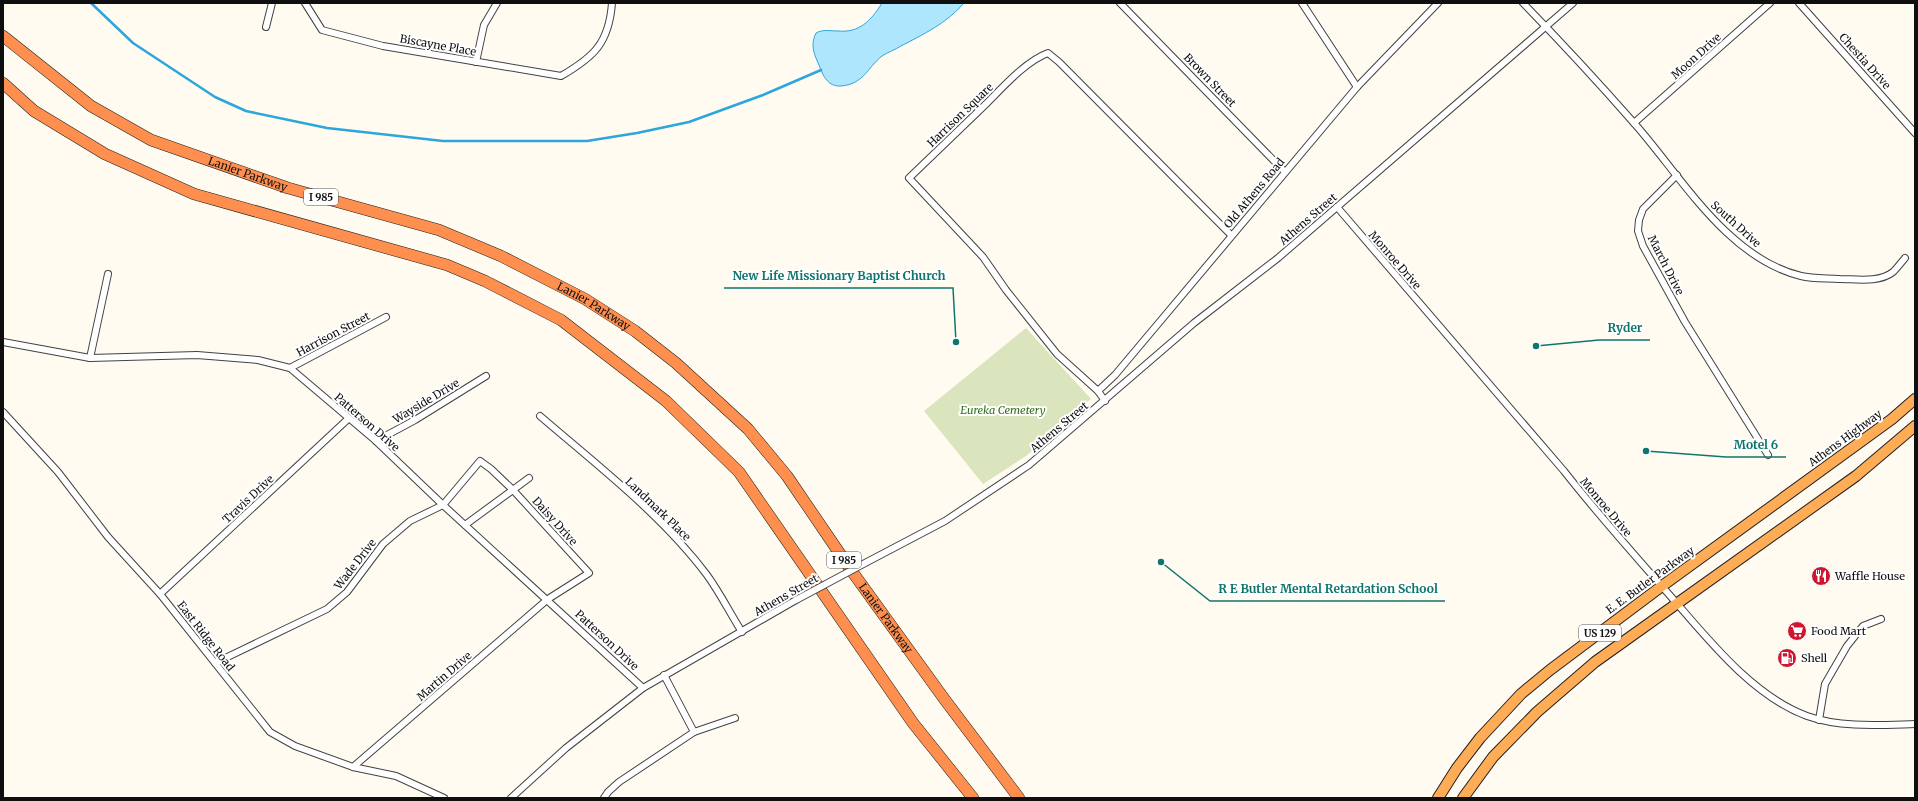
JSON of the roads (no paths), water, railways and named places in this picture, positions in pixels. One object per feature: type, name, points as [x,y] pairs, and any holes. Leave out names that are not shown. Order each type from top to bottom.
[{"type":"highway","name":"Lanier Parkway","points":[[3,36],[91,106],[151,140],[288,188],[439,230],[501,256],[572,292],[635,331],[676,363],[748,429],[782,470],[851,570],[945,700],[1019,798]]},
{"type":"highway","points":[[3,83],[34,111],[106,154],[194,194],[447,266],[485,281],[561,320],[666,401],[739,472],[913,723],[974,798]]},
{"type":"highway","name":"Athens Highway","points":[[1788,495],[1892,419],[1915,399]]},
{"type":"highway","name":"US 129","points":[[1463,798],[1493,757],[1537,712],[1595,662],[1856,476],[1915,426]]},
{"type":"highway","name":"E. E. Butler Parkway","points":[[1438,798],[1457,768],[1480,738],[1521,694],[1550,670],[1662,586],[1788,495]]},
{"type":"street","points":[[266,27],[272,3]]},
{"type":"street","name":"Biscayne Place","points":[[305,3],[322,30],[383,46],[561,76],[580,65],[602,42],[610,22],[612,3]]},
{"type":"street","points":[[476,62],[484,26],[497,3]]},
{"type":"street","name":"Brown Street","points":[[1120,3],[1285,172]]},
{"type":"street","points":[[1302,3],[1357,87]]},
{"type":"street","name":"Old Athens Road","points":[[1098,391],[1115,375],[1231,235],[1357,87],[1438,3]]},
{"type":"street","points":[[1523,3],[1546,26],[1634,123],[1677,175]]},
{"type":"street","name":"Athens Street","points":[[511,798],[566,748],[643,688],[796,600],[945,521],[1029,465],[1194,323],[1278,258],[1573,3]]},
{"type":"street","name":"Moon Drive","points":[[1634,123],[1770,3]]},
{"type":"street","name":"Chestia Drive","points":[[1799,3],[1915,133]]},
{"type":"street","name":"Harrison Square","points":[[1098,391],[1057,354],[1006,290],[983,257],[909,178],[1006,84],[1032,62],[1048,53],[1059,62],[1231,235]]},
{"type":"street","name":"South Drive","points":[[1677,175],[1693,197],[1741,245],[1760,258],[1801,276],[1861,280],[1878,278],[1892,272],[1905,258]]},
{"type":"street","name":"March Drive","points":[[1677,175],[1643,209],[1639,220],[1638,231],[1643,246],[1684,322],[1768,455]]},
{"type":"street","name":"Monroe Drive","points":[[1337,207],[1564,471],[1598,514],[1715,646],[1749,679],[1786,707],[1819,720],[1842,724],[1915,724]]},
{"type":"street","points":[[90,358],[108,274]]},
{"type":"street","name":"Harrison Street","points":[[290,368],[386,317]]},
{"type":"street","name":"Patterson Drive","points":[[3,342],[90,358],[197,355],[258,360],[290,368],[348,419],[376,441],[443,505],[548,599],[643,688]]},
{"type":"street","name":"Wayside Drive","points":[[376,441],[416,420],[486,376]]},
{"type":"street","points":[[1098,391],[1105,401]]},
{"type":"street","name":"East Ridge Road","points":[[4,415],[58,472],[108,537],[160,594],[270,732],[295,746],[353,767],[396,776],[444,798]]},
{"type":"street","name":"Landmark Place","points":[[540,416],[622,487],[671,533],[707,576],[742,632]]},
{"type":"street","name":"Travis Drive","points":[[160,594],[348,419]]},
{"type":"street","points":[[443,505],[480,461],[492,469],[513,490]]},
{"type":"street","points":[[465,525],[529,478]]},
{"type":"street","name":"Daisy Drive","points":[[513,490],[589,573],[548,599]]},
{"type":"street","name":"Wade Drive","points":[[215,663],[327,609],[347,592],[383,544],[410,521],[443,505]]},
{"type":"street","name":"Martin Drive","points":[[353,767],[548,599]]},
{"type":"street","points":[[1819,720],[1825,684],[1847,646],[1863,626],[1881,619]]},
{"type":"street","points":[[664,675],[694,732]]},
{"type":"street","points":[[604,798],[619,782],[694,732],[735,718]]},
{"type":"water","points":[[882,3],[964,3],[935,28],[882,56],[860,79],[855,82],[849,85],[841,86],[836,86],[829,83],[822,73],[814,53],[813,42],[816,33],[824,31],[845,31],[858,28],[869,20]]},
{"type":"waterway","points":[[91,3],[133,43],[215,97],[246,111],[327,128],[443,141],[587,141],[637,133],[689,122],[763,95],[821,70]]},
{"type":"place","name":"New Life Missionary Baptist Church","points":[[956,342]]},
{"type":"place","name":"Ryder","points":[[1536,346]]},
{"type":"place","name":"Motel 6","points":[[1646,451]]},
{"type":"place","name":"R E Butler Mental Retardation School","points":[[1161,562]]},
{"type":"place","name":"Waffle House","points":[[1821,576]]},
{"type":"place","name":"Food Mart","points":[[1797,631]]},
{"type":"place","name":"Shell","points":[[1787,658]]},
{"type":"park label","name":"Eureka Cemetery","points":[[1003,410]]}]
